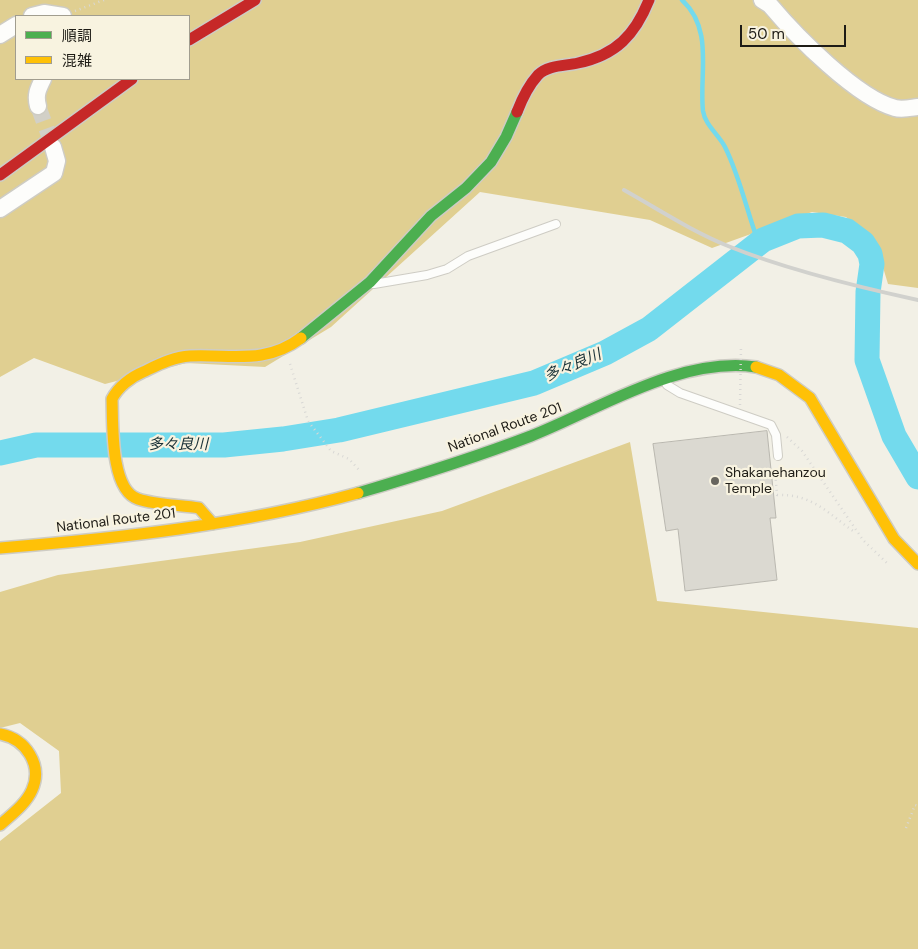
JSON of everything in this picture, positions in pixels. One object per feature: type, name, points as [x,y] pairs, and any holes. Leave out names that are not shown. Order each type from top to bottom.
[{"type":"main road","points":[[190,39],[255,0]]},
{"type":"main road","points":[[213,524],[199,508],[136,499],[122,486],[117,468],[113,424],[112,400],[115,392],[134,376],[166,361],[189,356],[245,358],[274,354],[299,340],[365,285],[431,216],[466,188],[491,162],[506,137],[524,94],[539,74],[557,66],[579,63],[606,52],[628,38],[640,23],[648,0]]},
{"type":"main road","points":[[0,175],[131,80]]},
{"type":"main road","name":"National Route 201","points":[[0,548],[213,524],[263,515],[373,488],[455,463],[543,431],[661,382],[699,370],[735,365],[774,371],[799,387],[819,411],[894,538],[918,564]]},
{"type":"main road","points":[[0,734],[22,742],[28,750],[35,769],[32,789],[25,801],[0,825]]},
{"type":"street","points":[[762,0],[770,5],[814,52],[872,98],[895,108],[918,107]]},
{"type":"street","points":[[36,15],[44,13],[68,15]]},
{"type":"street","points":[[0,35],[15,26]]},
{"type":"street","points":[[38,106],[36,98],[38,89],[43,80]]},
{"type":"street","points":[[0,209],[54,172],[57,161],[53,147]]},
{"type":"lane","points":[[365,285],[427,275],[447,269],[468,256],[556,224]]},
{"type":"lane","points":[[661,382],[680,393],[765,422],[773,429],[778,456]]},
{"type":"path","points":[[68,15],[104,0]]},
{"type":"path","points":[[740,405],[741,347]]},
{"type":"path","points":[[284,348],[308,421],[331,451],[349,459],[373,488]]},
{"type":"path","points":[[773,429],[784,434],[802,451],[859,535]]},
{"type":"path","points":[[765,470],[775,470],[778,495],[795,494],[805,498],[814,505],[824,507],[859,535],[892,568]]},
{"type":"path","points":[[906,828],[915,805],[918,806]]},
{"type":"shaded area","points":[[0,0],[918,0],[918,288],[888,284],[876,244],[846,217],[812,212],[712,248],[650,220],[480,192],[331,327],[265,367],[186,363],[105,384],[34,358],[0,377]]},
{"type":"shaded area","points":[[630,442],[657,601],[918,628],[918,949],[0,949],[0,841],[61,793],[59,751],[20,723],[0,728],[0,592],[58,575],[300,542],[442,511]]},
{"type":"building","name":"Shakanehanzou Temple","points":[[767,431],[776,518],[770,518],[777,580],[685,591],[678,529],[666,531],[653,444]]},
{"type":"waterway","points":[[682,0],[692,12],[702,38],[702,97],[704,116],[730,158],[759,244]]},
{"type":"waterway","name":"多々良川","points":[[0,453],[36,445],[224,445],[283,439],[339,430],[534,383],[605,353],[649,329],[763,240],[798,226],[823,225],[847,231],[863,243],[870,254],[872,264],[868,292],[867,360],[894,436],[918,477]]},
{"type":"tunnel","points":[[38,106],[53,146]]},
{"type":"railway","points":[[624,190],[675,220],[728,246],[822,277],[918,300]]},
{"type":"traffic: fast","points":[[301,338],[370,282],[431,216],[466,188],[491,162],[506,137],[517,112]]},
{"type":"traffic: fast","points":[[358,493],[510,444],[557,425],[612,399],[670,377],[699,369],[728,366],[756,367]]},
{"type":"traffic: slow","points":[[213,524],[199,508],[145,501],[129,493],[122,483],[115,455],[112,399],[121,387],[134,377],[172,360],[190,356],[261,355],[274,352],[301,338]]},
{"type":"traffic: slow","points":[[756,367],[779,375],[810,398],[894,539],[918,564]]},
{"type":"traffic: slow","points":[[0,548],[91,540],[180,529],[270,514],[358,493]]},
{"type":"traffic: slow","points":[[0,734],[18,741],[24,747],[30,754],[35,771],[35,781],[26,800],[0,825]]},
{"type":"traffic: jam","points":[[190,39],[255,0]]},
{"type":"traffic: jam","points":[[517,112],[531,84],[538,75],[547,69],[578,63],[603,55],[613,49],[630,33],[649,0]]},
{"type":"traffic: jam","points":[[0,175],[131,80]]},
{"type":"place","name":"Shakanehanzou Temple","points":[[715,481]]}]
